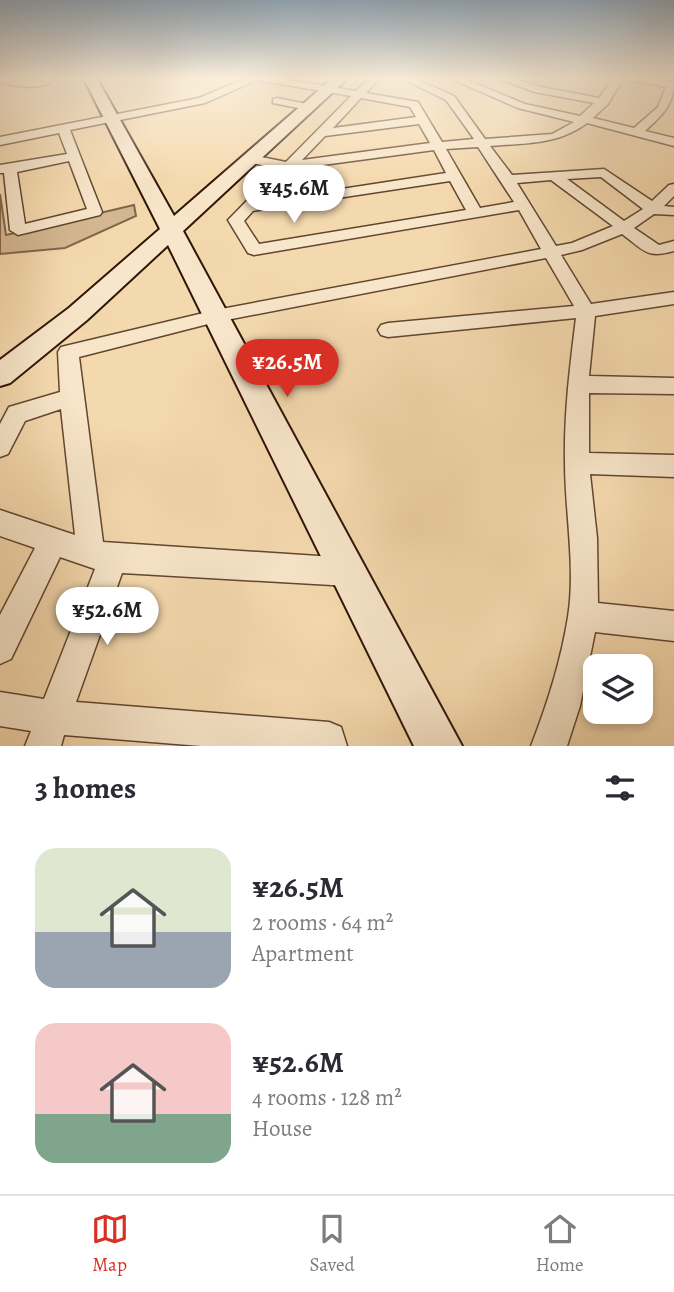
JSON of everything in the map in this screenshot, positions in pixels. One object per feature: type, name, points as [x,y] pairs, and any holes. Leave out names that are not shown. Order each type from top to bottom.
[{"type":"street","points":[[109,112],[439,746]]},
{"type":"street","points":[[0,141],[154,112]]},
{"type":"street","points":[[0,375],[78,314],[303,112]]},
{"type":"street","points":[[341,112],[236,220],[254,250],[522,205]]},
{"type":"street","points":[[418,112],[475,212]]},
{"type":"street","points":[[460,112],[508,179],[586,312],[578,384],[576,463],[583,538],[583,616],[562,706],[549,746]]},
{"type":"street","points":[[549,112],[674,142]]},
{"type":"street","points":[[251,159],[288,166],[437,146],[554,137],[567,132],[591,112]]},
{"type":"street","points":[[637,132],[659,118],[661,112]]},
{"type":"street","points":[[320,133],[422,120]]},
{"type":"street","points":[[64,129],[95,212],[18,230],[5,169],[74,156]]},
{"type":"street","points":[[508,179],[604,173],[664,211]]},
{"type":"street","points":[[246,208],[454,176]]},
{"type":"street","points":[[554,176],[622,229],[656,251],[674,246]]},
{"type":"street","points":[[48,731],[102,556],[71,397],[68,352],[216,316],[576,247],[664,211],[674,188]]},
{"type":"street","points":[[388,330],[586,312],[674,298]]},
{"type":"street","points":[[578,384],[674,386]]},
{"type":"street","points":[[0,447],[17,414],[71,397]]},
{"type":"street","points":[[576,463],[674,466]]},
{"type":"street","points":[[0,523],[102,556],[349,572]]},
{"type":"street","points":[[0,648],[53,541]]},
{"type":"street","points":[[583,616],[674,626]]},
{"type":"street","points":[[0,709],[48,731],[329,739],[329,746]]},
{"type":"shaded area","points":[[0,194],[6,235],[134,205],[136,216],[65,248],[0,254]]}]
